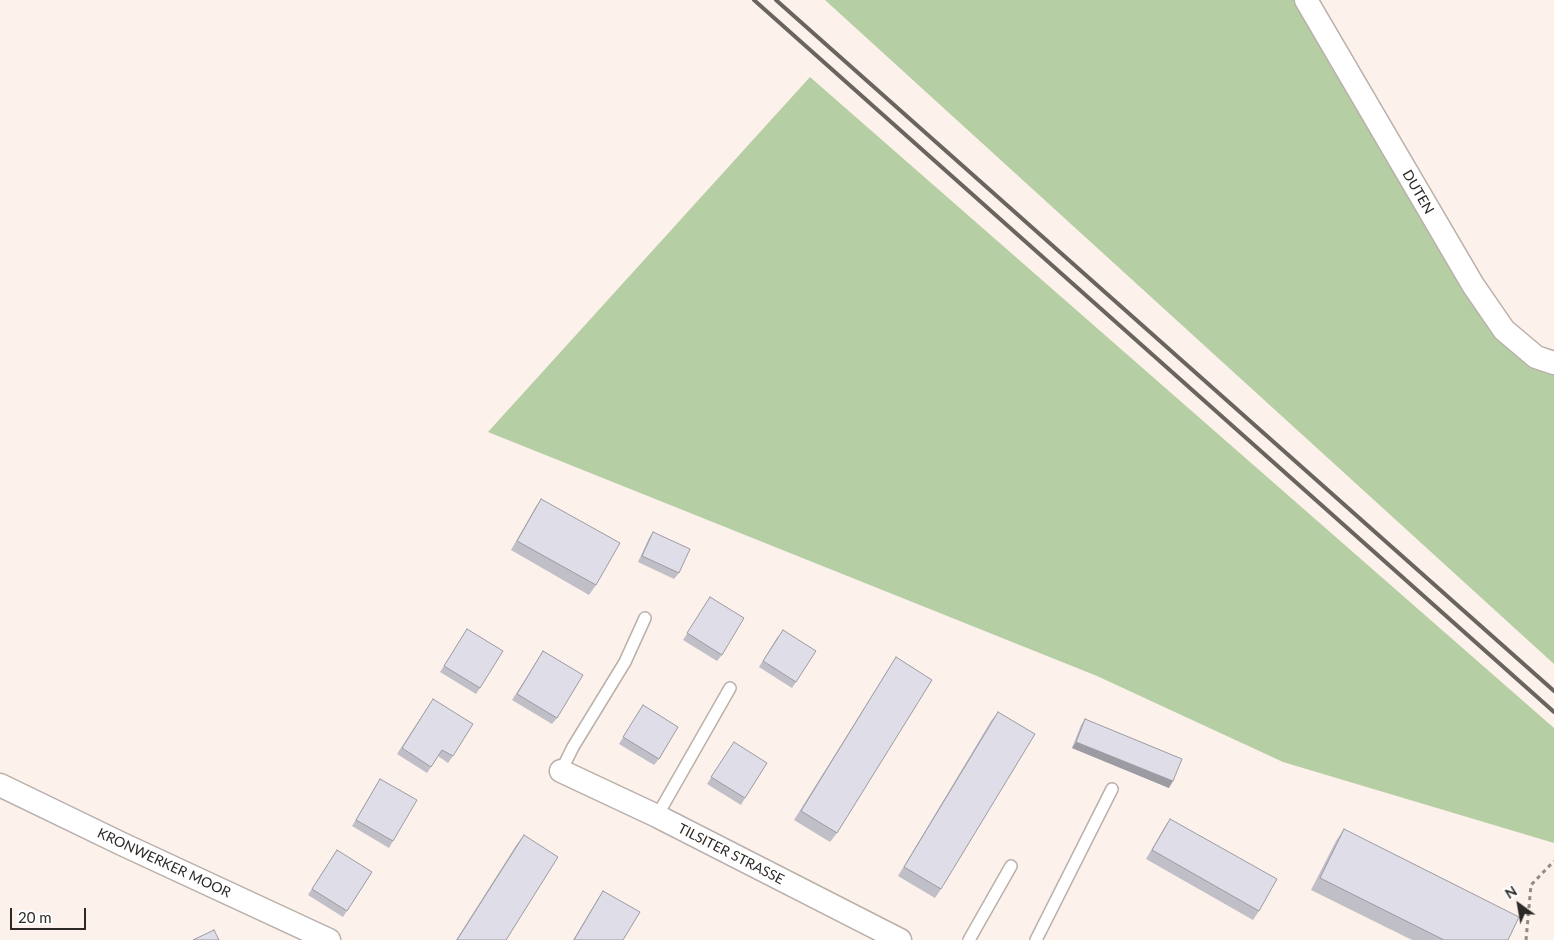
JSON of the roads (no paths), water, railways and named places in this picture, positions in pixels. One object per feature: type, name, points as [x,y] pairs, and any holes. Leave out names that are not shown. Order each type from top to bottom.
[{"type":"street","name":"DUTEN","points":[[1306,0],[1473,285],[1498,323],[1536,357],[1554,363]]},
{"type":"street","name":"TILSITER STRASSE","points":[[561,771],[657,816],[900,940]]},
{"type":"street","name":"KRONWERKER MOOR","points":[[0,786],[329,940]]},
{"type":"lane","points":[[561,771],[573,746],[625,662],[644,618]]},
{"type":"lane","points":[[657,816],[730,688]]},
{"type":"lane","points":[[1036,940],[1112,789]]},
{"type":"lane","points":[[969,940],[1011,866]]},
{"type":"railway","points":[[754,0],[1554,712]]},
{"type":"railway","points":[[776,0],[1554,691]]}]
